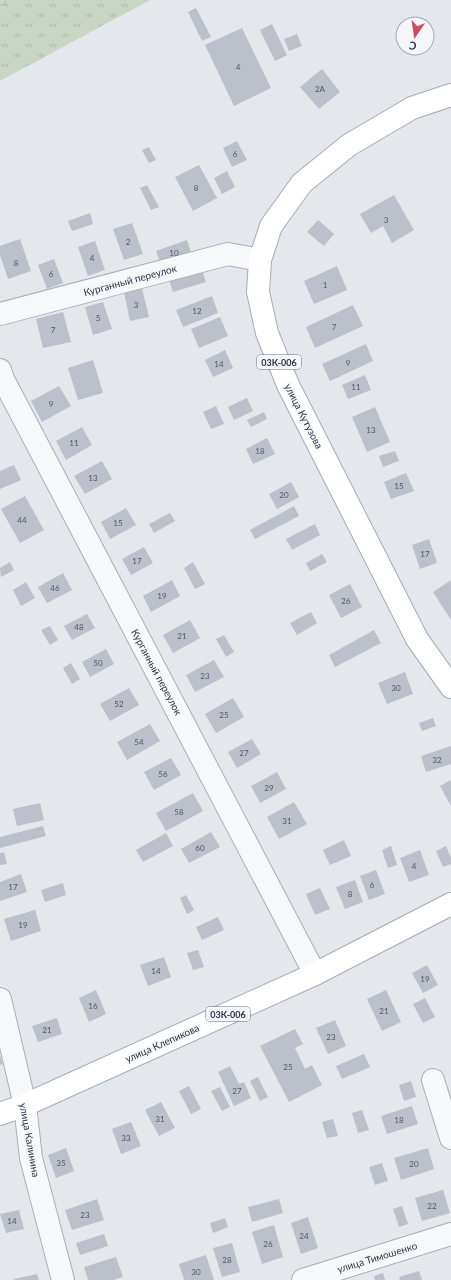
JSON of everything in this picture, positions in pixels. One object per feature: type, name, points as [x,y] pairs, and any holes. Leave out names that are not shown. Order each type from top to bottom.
[{"type":"main road","name":"улица Кутузова","points":[[451,95],[412,108],[349,145],[302,184],[271,226],[260,260],[258,292],[267,333],[288,384],[417,639],[451,687]]},
{"type":"main road","name":"улица Клепикова","points":[[0,1114],[25,1105],[315,974],[451,904]]},
{"type":"street","name":"Курганный переулок","points":[[0,314],[228,254],[260,260]]},
{"type":"street","name":"Курганный переулок","points":[[0,370],[3,379],[315,974]]},
{"type":"street","name":"улица Калинина","points":[[0,998],[25,1105],[31,1158],[63,1280]]},
{"type":"street","points":[[433,1080],[451,1138]]},
{"type":"street","name":"улица Тимошенко","points":[[303,1280],[451,1234]]},
{"type":"green space","points":[[0,0],[18,0],[0,9]]},
{"type":"green space","points":[[18,0],[150,0],[0,81],[0,9]]},
{"type":"building","points":[[196,8],[211,37],[202,41],[188,12]]},
{"type":"building","points":[[272,24],[287,55],[275,61],[260,30]]},
{"type":"building","points":[[242,28],[271,88],[234,106],[205,45]]},
{"type":"building","points":[[297,34],[302,46],[289,51],[284,39]]},
{"type":"building","points":[[322,69],[340,92],[319,109],[300,87]]},
{"type":"building","points":[[237,141],[247,160],[232,167],[223,148]]},
{"type":"building","points":[[149,147],[156,160],[149,163],[142,150]]},
{"type":"building","points":[[199,165],[217,198],[193,211],[175,177]]},
{"type":"building","points":[[227,171],[235,187],[222,194],[214,178]]},
{"type":"building","points":[[147,185],[159,207],[151,210],[140,188]]},
{"type":"building","points":[[394,195],[414,230],[392,243],[383,226],[371,233],[360,214]]},
{"type":"building","points":[[90,213],[93,224],[72,231],[68,221]]},
{"type":"building","points":[[318,220],[334,234],[324,246],[307,232]]},
{"type":"building","points":[[132,223],[143,254],[124,260],[113,229]]},
{"type":"building","points":[[20,239],[31,271],[8,279],[0,255],[0,246]]},
{"type":"building","points":[[187,240],[192,255],[161,265],[156,251]]},
{"type":"building","points":[[95,241],[105,270],[88,276],[78,247]]},
{"type":"building","points":[[54,259],[63,283],[47,289],[38,265]]},
{"type":"building","points":[[337,266],[347,290],[314,304],[304,281]]},
{"type":"building","points":[[201,267],[206,282],[173,292],[168,277]]},
{"type":"building","points":[[142,288],[149,317],[130,321],[124,292]]},
{"type":"building","points":[[212,296],[218,313],[183,327],[176,310]]},
{"type":"building","points":[[103,302],[112,329],[93,335],[85,307]]},
{"type":"building","points":[[353,305],[363,326],[315,348],[306,327]]},
{"type":"building","points":[[63,312],[71,342],[43,348],[36,319]]},
{"type":"building","points":[[220,317],[228,336],[199,348],[191,329]]},
{"type":"building","points":[[366,344],[373,361],[330,381],[322,364]]},
{"type":"building","points":[[225,350],[233,368],[213,377],[205,360]]},
{"type":"building","points":[[93,360],[103,393],[78,400],[68,368]]},
{"type":"building","points":[[365,375],[371,390],[348,399],[342,385]]},
{"type":"building","points":[[59,386],[71,406],[42,422],[31,401]]},
{"type":"building","points":[[247,398],[253,411],[234,420],[228,407]]},
{"type":"building","points":[[216,406],[224,424],[211,429],[203,412]]},
{"type":"building","points":[[375,407],[390,442],[367,452],[352,417]]},
{"type":"building","points":[[264,412],[267,419],[251,427],[247,420]]},
{"type":"building","points":[[82,427],[92,445],[66,460],[56,441]]},
{"type":"building","points":[[267,438],[275,454],[253,464],[246,449]]},
{"type":"building","points":[[395,451],[399,461],[383,467],[379,456]]},
{"type":"building","points":[[102,461],[112,479],[85,494],[74,476]]},
{"type":"building","points":[[14,465],[21,480],[0,489],[0,471]]},
{"type":"building","points":[[406,473],[414,491],[391,499],[384,482]]},
{"type":"building","points":[[291,482],[299,497],[277,509],[269,494]]},
{"type":"building","points":[[25,496],[44,530],[20,543],[1,509]]},
{"type":"building","points":[[294,506],[299,516],[255,539],[250,530]]},
{"type":"building","points":[[126,508],[136,525],[110,539],[101,522]]},
{"type":"building","points":[[170,513],[175,521],[154,533],[149,524]]},
{"type":"building","points":[[315,524],[320,535],[292,550],[286,539]]},
{"type":"building","points":[[429,539],[437,563],[420,569],[412,545]]},
{"type":"building","points":[[144,547],[153,563],[131,575],[122,559]]},
{"type":"building","points":[[322,554],[327,562],[310,571],[306,563]]},
{"type":"building","points":[[10,562],[14,570],[1,577],[0,568]]},
{"type":"building","points":[[193,562],[205,584],[195,589],[184,568]]},
{"type":"building","points":[[63,573],[72,590],[47,603],[38,587]]},
{"type":"building","points":[[172,580],[180,596],[151,612],[143,596]]},
{"type":"building","points":[[451,580],[451,620],[433,592]]},
{"type":"building","points":[[26,582],[35,598],[21,606],[13,590]]},
{"type":"building","points":[[350,584],[362,607],[341,618],[329,595]]},
{"type":"building","points":[[311,612],[317,623],[297,635],[290,623]]},
{"type":"building","points":[[87,614],[95,628],[72,640],[64,626]]},
{"type":"building","points":[[190,620],[200,638],[173,653],[163,635]]},
{"type":"building","points":[[50,626],[58,640],[50,645],[41,630]]},
{"type":"building","points":[[374,630],[381,643],[335,667],[329,655]]},
{"type":"building","points":[[224,635],[234,652],[226,657],[216,639]]},
{"type":"building","points":[[106,649],[114,664],[90,677],[82,662]]},
{"type":"building","points":[[214,660],[224,677],[195,692],[186,675]]},
{"type":"building","points":[[71,663],[80,679],[72,684],[63,668]]},
{"type":"building","points":[[405,672],[413,694],[387,704],[378,683]]},
{"type":"building","points":[[129,688],[139,705],[110,721],[100,704]]},
{"type":"building","points":[[233,698],[244,717],[216,733],[205,714]]},
{"type":"building","points":[[433,718],[436,726],[422,731],[419,723]]},
{"type":"building","points":[[150,724],[160,741],[127,760],[117,742]]},
{"type":"building","points":[[252,739],[261,754],[237,768],[228,752]]},
{"type":"building","points":[[451,746],[451,764],[426,772],[421,756]]},
{"type":"building","points":[[171,758],[181,775],[154,790],[144,772]]},
{"type":"building","points":[[277,772],[286,789],[260,803],[251,786]]},
{"type":"building","points":[[451,780],[451,806],[440,786]]},
{"type":"building","points":[[193,793],[203,811],[166,831],[156,813]]},
{"type":"building","points":[[294,802],[307,824],[279,839],[267,817]]},
{"type":"building","points":[[40,803],[44,820],[17,826],[13,809]]},
{"type":"building","points":[[43,826],[46,836],[0,848],[0,837]]},
{"type":"building","points":[[211,832],[220,847],[189,863],[181,849]]},
{"type":"building","points":[[166,833],[173,846],[143,862],[136,850]]},
{"type":"building","points":[[344,840],[351,856],[330,865],[323,850]]},
{"type":"building","points":[[391,846],[397,865],[388,868],[382,850]]},
{"type":"building","points":[[446,846],[451,858],[451,864],[443,867],[436,851]]},
{"type":"building","points":[[420,850],[429,875],[409,882],[400,858]]},
{"type":"building","points":[[4,852],[7,864],[0,865],[0,853]]},
{"type":"building","points":[[376,870],[385,894],[369,900],[360,876]]},
{"type":"building","points":[[21,874],[27,892],[0,901],[0,882]]},
{"type":"building","points":[[355,880],[363,902],[345,909],[336,887]]},
{"type":"building","points":[[63,883],[66,895],[45,902],[41,890]]},
{"type":"building","points":[[320,888],[330,909],[315,915],[306,894]]},
{"type":"building","points":[[186,895],[194,910],[187,914],[180,898]]},
{"type":"building","points":[[35,910],[41,931],[11,941],[4,919]]},
{"type":"building","points":[[218,917],[224,930],[202,940],[196,927]]},
{"type":"building","points":[[198,950],[204,967],[193,970],[187,953]]},
{"type":"building","points":[[164,957],[171,977],[148,986],[140,965]]},
{"type":"building","points":[[427,965],[438,985],[423,993],[412,973]]},
{"type":"building","points":[[96,990],[106,1014],[89,1022],[79,998]]},
{"type":"building","points":[[386,990],[401,1022],[382,1031],[367,999]]},
{"type":"building","points":[[425,998],[435,1017],[423,1023],[413,1004]]},
{"type":"building","points":[[57,1018],[62,1034],[38,1042],[32,1026]]},
{"type":"building","points":[[335,1020],[346,1046],[328,1054],[316,1028]]},
{"type":"building","points":[[295,1029],[303,1044],[295,1048],[305,1069],[312,1065],[322,1085],[289,1102],[260,1046]]},
{"type":"building","points":[[364,1054],[370,1067],[342,1079],[336,1066]]},
{"type":"building","points":[[0,1055],[3,1064],[0,1065]]},
{"type":"building","points":[[230,1066],[239,1084],[244,1082],[251,1098],[234,1106],[218,1072]]},
{"type":"building","points":[[258,1077],[268,1097],[260,1101],[250,1081]]},
{"type":"building","points":[[411,1081],[416,1097],[404,1101],[399,1085]]},
{"type":"building","points":[[189,1086],[201,1109],[191,1114],[179,1091]]},
{"type":"building","points":[[220,1087],[230,1107],[222,1111],[211,1091]]},
{"type":"building","points":[[161,1102],[175,1128],[159,1136],[145,1110]]},
{"type":"building","points":[[412,1106],[418,1124],[387,1134],[381,1116]]},
{"type":"building","points":[[362,1110],[369,1130],[358,1133],[352,1113]]},
{"type":"building","points":[[333,1119],[338,1136],[327,1138],[322,1122]]},
{"type":"building","points":[[131,1122],[141,1146],[121,1154],[112,1129]]},
{"type":"building","points":[[66,1148],[74,1171],[56,1178],[48,1155]]},
{"type":"building","points":[[428,1148],[434,1169],[401,1180],[394,1158]]},
{"type":"building","points":[[382,1163],[388,1181],[375,1185],[369,1167]]},
{"type":"building","points":[[443,1190],[450,1213],[422,1221],[415,1198]]},
{"type":"building","points":[[97,1199],[104,1220],[72,1230],[65,1210]]},
{"type":"building","points":[[279,1199],[283,1213],[252,1222],[248,1207]]},
{"type":"building","points":[[402,1206],[408,1224],[399,1227],[393,1209]]},
{"type":"building","points":[[19,1210],[24,1229],[6,1233],[0,1214]]},
{"type":"building","points":[[308,1217],[318,1248],[301,1254],[291,1223]]},
{"type":"building","points":[[225,1218],[228,1227],[213,1233],[210,1223]]},
{"type":"building","points":[[274,1225],[283,1257],[262,1264],[252,1232]]},
{"type":"building","points":[[104,1234],[108,1246],[80,1255],[76,1243]]},
{"type":"building","points":[[232,1243],[240,1272],[222,1277],[213,1248]]},
{"type":"building","points":[[206,1255],[214,1280],[184,1280],[179,1264]]},
{"type":"building","points":[[116,1257],[123,1277],[114,1280],[88,1280],[84,1267]]},
{"type":"building","points":[[419,1271],[422,1280],[400,1280],[399,1277]]},
{"type":"building","points":[[383,1273],[385,1280],[375,1280],[374,1276]]},
{"type":"building","points":[[37,1274],[39,1280],[14,1280],[14,1279]]}]
